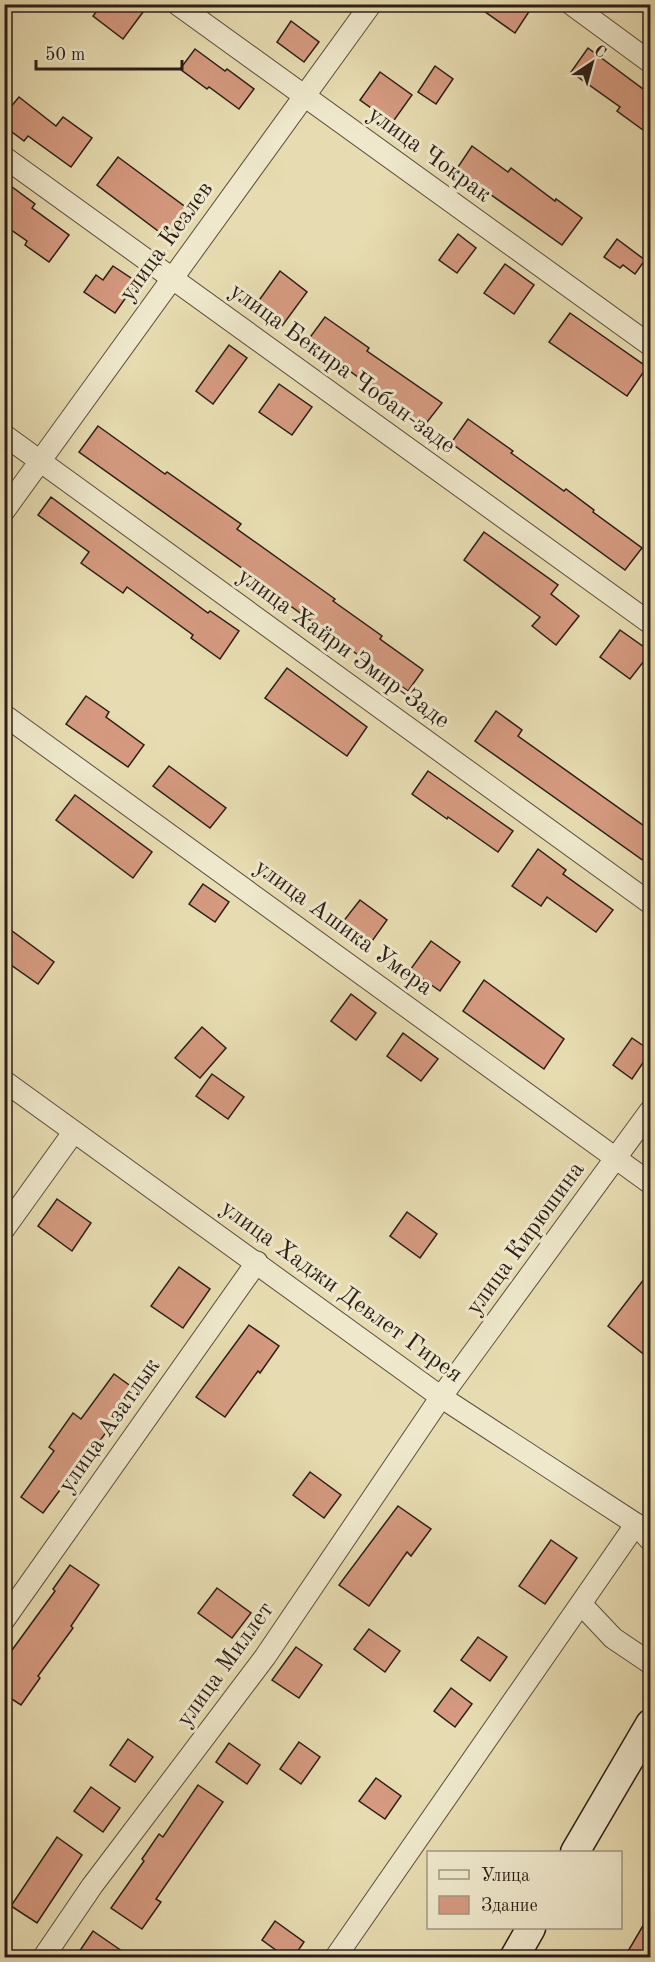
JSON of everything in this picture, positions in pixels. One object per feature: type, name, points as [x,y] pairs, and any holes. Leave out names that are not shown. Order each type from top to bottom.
[{"type":"main road","points":[[576,1851],[651,1724]]},
{"type":"main road","points":[[514,1958],[530,1929]]},
{"type":"street","name":"улица Чокрак","points":[[177,4],[651,345]]},
{"type":"street","name":"улица Кезлев","points":[[4,511],[371,4]]},
{"type":"street","points":[[571,4],[651,62]]},
{"type":"street","name":"улица Бекира Чобан-заде","points":[[4,157],[651,623]]},
{"type":"street","name":"улица Хайри Эмир-Заде","points":[[4,435],[651,903]]},
{"type":"street","name":"улица Ашика Умера","points":[[4,715],[651,1183]]},
{"type":"street","name":"улица Хаджи Девлет Гирея","points":[[4,1082],[257,1262],[441,1397],[636,1524],[651,1539]]},
{"type":"street","name":"улица Кирюшина","points":[[441,1397],[651,1111]]},
{"type":"street","points":[[4,1229],[73,1133]]},
{"type":"street","name":"улица Азатлык","points":[[4,1620],[257,1262]]},
{"type":"street","name":"улица Миллет","points":[[43,1958],[92,1886],[265,1657],[441,1397]]},
{"type":"street","points":[[335,1958],[636,1524]]},
{"type":"street","points":[[581,1604],[613,1638],[651,1663]]},
{"type":"building","points":[[102,4],[134,4],[143,12],[123,39],[93,16]]},
{"type":"building","points":[[474,4],[534,4],[515,33]]},
{"type":"building","points":[[291,21],[319,42],[304,62],[277,42]]},
{"type":"building","points":[[588,48],[651,95],[651,119],[643,130],[617,111],[620,107],[571,72]]},
{"type":"building","points":[[195,49],[254,89],[239,109],[180,69]]},
{"type":"building","points":[[435,66],[453,79],[436,104],[418,92]]},
{"type":"building","points":[[380,72],[412,95],[392,123],[360,100]]},
{"type":"building","points":[[19,97],[56,126],[63,117],[92,138],[71,167],[28,136],[24,141],[4,126],[4,115]]},
{"type":"building","points":[[472,146],[508,172],[511,168],[582,218],[562,245],[456,170]]},
{"type":"building","points":[[118,157],[195,214],[174,243],[97,185]]},
{"type":"building","points":[[4,181],[35,204],[32,208],[69,235],[49,262],[25,245],[27,241],[4,225]]},
{"type":"building","points":[[458,234],[476,248],[457,273],[439,260]]},
{"type":"building","points":[[617,239],[645,260],[635,274],[623,265],[620,268],[604,257]]},
{"type":"building","points":[[505,264],[534,285],[514,314],[484,293]]},
{"type":"building","points":[[113,266],[137,282],[115,313],[84,292],[96,275],[103,280]]},
{"type":"building","points":[[280,271],[307,292],[282,326],[255,306]]},
{"type":"building","points":[[570,313],[647,367],[627,396],[549,342]]},
{"type":"building","points":[[325,317],[369,348],[367,351],[442,403],[424,426],[308,340]]},
{"type":"building","points":[[229,345],[247,358],[213,404],[196,391]]},
{"type":"building","points":[[279,384],[312,407],[292,435],[259,412]]},
{"type":"building","points":[[468,419],[564,491],[566,489],[642,548],[625,570],[451,443]]},
{"type":"building","points":[[98,426],[241,524],[237,529],[335,599],[333,601],[382,636],[380,639],[423,670],[408,691],[79,452]]},
{"type":"building","points":[[51,497],[208,613],[210,611],[239,631],[220,659],[191,638],[193,635],[127,587],[123,593],[81,563],[89,552],[38,515]]},
{"type":"building","points":[[484,532],[558,585],[551,594],[579,616],[556,645],[532,626],[540,617],[464,560]]},
{"type":"building","points":[[620,630],[651,652],[630,679],[600,657]]},
{"type":"building","points":[[287,668],[367,727],[347,756],[265,698]]},
{"type":"building","points":[[86,696],[109,712],[106,717],[144,745],[128,767],[66,724]]},
{"type":"building","points":[[496,711],[522,730],[518,736],[651,831],[651,866],[475,741]]},
{"type":"building","points":[[169,766],[226,808],[210,828],[153,786]]},
{"type":"building","points":[[428,771],[513,831],[498,852],[412,794]]},
{"type":"building","points":[[75,795],[152,852],[133,878],[56,820]]},
{"type":"building","points":[[538,849],[566,870],[563,874],[613,910],[596,932],[547,897],[541,906],[512,886]]},
{"type":"building","points":[[203,884],[229,902],[215,922],[189,904]]},
{"type":"building","points":[[360,900],[387,920],[370,944],[342,923]]},
{"type":"building","points":[[4,925],[54,962],[38,984],[4,960]]},
{"type":"building","points":[[431,941],[460,962],[440,991],[410,970]]},
{"type":"building","points":[[484,980],[564,1039],[544,1069],[463,1011]]},
{"type":"building","points":[[351,994],[376,1013],[356,1040],[331,1021]]},
{"type":"building","points":[[202,1027],[226,1048],[200,1078],[175,1058]]},
{"type":"building","points":[[403,1033],[438,1059],[421,1081],[387,1056]]},
{"type":"building","points":[[632,1038],[651,1051],[632,1079],[613,1065]]},
{"type":"building","points":[[212,1074],[244,1097],[228,1119],[196,1096]]},
{"type":"building","points":[[57,1199],[91,1223],[72,1251],[38,1226]]},
{"type":"building","points":[[407,1212],[437,1234],[420,1258],[390,1236]]},
{"type":"building","points":[[179,1267],[210,1289],[183,1328],[151,1306]]},
{"type":"building","points":[[651,1270],[651,1360],[608,1326]]},
{"type":"building","points":[[249,1325],[279,1346],[225,1417],[196,1397]]},
{"type":"building","points":[[114,1374],[136,1390],[80,1469],[77,1467],[43,1513],[21,1497],[54,1451],[49,1447],[73,1413],[81,1419]]},
{"type":"building","points":[[310,1472],[341,1495],[324,1518],[293,1495]]},
{"type":"building","points":[[398,1506],[431,1529],[411,1556],[407,1552],[369,1606],[339,1585]]},
{"type":"building","points":[[551,1540],[577,1558],[545,1604],[519,1586]]},
{"type":"building","points":[[70,1565],[99,1585],[21,1705],[4,1694],[4,1661],[55,1591],[53,1589]]},
{"type":"building","points":[[217,1588],[251,1613],[232,1638],[198,1613]]},
{"type":"building","points":[[369,1629],[400,1651],[385,1672],[354,1649]]},
{"type":"building","points":[[478,1637],[507,1657],[490,1681],[461,1660]]},
{"type":"building","points":[[296,1647],[322,1665],[299,1698],[272,1680]]},
{"type":"building","points":[[451,1688],[472,1704],[455,1727],[434,1711]]},
{"type":"building","points":[[128,1739],[153,1757],[135,1782],[110,1765]]},
{"type":"building","points":[[299,1742],[320,1757],[301,1784],[280,1769]]},
{"type":"building","points":[[229,1743],[260,1765],[247,1784],[216,1762]]},
{"type":"building","points":[[376,1778],[401,1796],[385,1819],[359,1801]]},
{"type":"building","points":[[198,1785],[223,1802],[156,1899],[161,1902],[142,1929],[111,1908],[144,1861],[142,1859],[159,1834],[163,1837]]},
{"type":"building","points":[[91,1787],[120,1808],[103,1832],[74,1811]]},
{"type":"building","points":[[57,1837],[82,1855],[37,1923],[11,1906]]},
{"type":"building","points":[[651,1912],[651,1958],[624,1958]]},
{"type":"building","points":[[275,1921],[304,1942],[293,1958],[287,1958],[262,1940]]},
{"type":"building","points":[[93,1931],[132,1958],[75,1958]]}]
